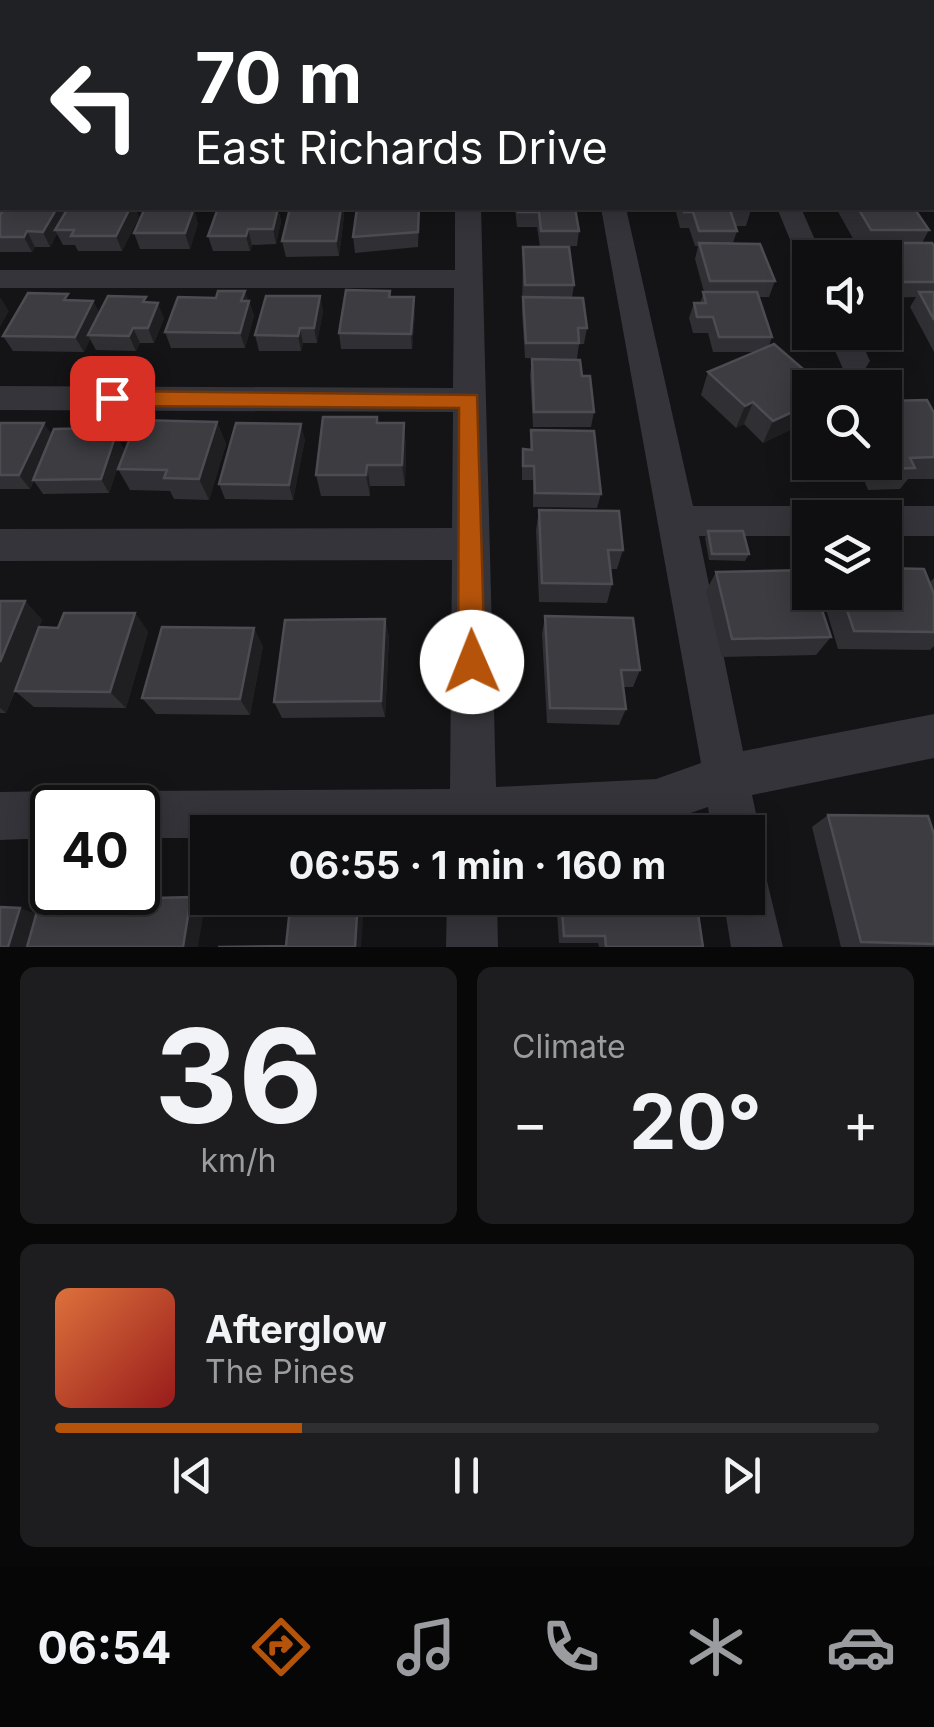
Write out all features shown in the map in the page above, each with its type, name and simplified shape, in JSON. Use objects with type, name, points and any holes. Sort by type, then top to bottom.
[{"type":"street","points":[[468,210],[473,815]]},
{"type":"street","points":[[614,210],[733,815]]},
{"type":"street","points":[[789,210],[802,240]]},
{"type":"street","points":[[0,279],[470,279]]},
{"type":"street","points":[[849,350],[854,361]]},
{"type":"street","points":[[0,398],[470,400]]},
{"type":"street","points":[[678,521],[792,521]]},
{"type":"street","points":[[902,521],[934,521]]},
{"type":"street","points":[[0,545],[471,544]]},
{"type":"street","points":[[537,815],[656,802],[726,778],[934,736]]},
{"type":"street","points":[[0,816],[30,815]]},
{"type":"street","points":[[160,815],[190,815]]},
{"type":"street","points":[[472,915],[472,947]]},
{"type":"street","points":[[752,915],[758,947]]},
{"type":"building","points":[[4,210],[56,210],[43,232],[27,231],[24,237],[0,237]]},
{"type":"building","points":[[67,210],[129,210],[116,236],[71,236],[74,230],[55,230]]},
{"type":"building","points":[[144,210],[193,210],[185,233],[134,233]]},
{"type":"building","points":[[217,210],[278,210],[273,229],[248,229],[246,236],[208,236]]},
{"type":"building","points":[[290,210],[341,210],[336,241],[282,241]]},
{"type":"building","points":[[357,210],[419,210],[418,232],[353,237]]},
{"type":"building","points":[[575,210],[579,231],[541,231],[539,212],[518,212]]},
{"type":"building","points":[[730,210],[737,231],[699,231],[693,212],[684,212]]},
{"type":"building","points":[[859,210],[915,210],[929,230],[871,230]]},
{"type":"building","points":[[699,243],[760,244],[775,281],[710,281]]},
{"type":"building","points":[[902,243],[932,243],[934,282],[902,282]]},
{"type":"building","points":[[523,247],[569,247],[574,285],[525,285]]},
{"type":"building","points":[[346,290],[390,291],[389,297],[414,297],[411,334],[339,333]]},
{"type":"building","points":[[218,291],[245,291],[241,301],[249,301],[240,333],[165,332],[178,297],[216,298]]},
{"type":"building","points":[[703,292],[757,292],[772,337],[719,337],[713,317],[697,317],[694,303],[706,303]]},
{"type":"building","points":[[919,292],[934,292],[934,320]]},
{"type":"building","points":[[28,293],[68,294],[64,300],[93,301],[75,337],[3,336]]},
{"type":"building","points":[[108,296],[146,297],[143,302],[158,303],[148,328],[133,328],[129,336],[88,335]]},
{"type":"building","points":[[266,296],[320,296],[314,328],[300,328],[298,336],[255,335]]},
{"type":"building","points":[[523,297],[583,298],[587,328],[578,328],[579,343],[526,343]]},
{"type":"building","points":[[774,344],[804,370],[792,370],[792,412],[773,421],[753,402],[745,406],[708,372]]},
{"type":"building","points":[[532,359],[580,360],[582,376],[590,376],[594,412],[534,412]]},
{"type":"building","points":[[927,400],[934,413],[934,457],[910,458],[915,468],[902,468],[902,401]]},
{"type":"building","points":[[323,417],[377,417],[377,423],[404,423],[402,465],[367,465],[366,475],[316,475]]},
{"type":"building","points":[[137,420],[217,422],[199,479],[164,478],[167,470],[118,469]]},
{"type":"building","points":[[0,423],[44,423],[19,475],[0,475]]},
{"type":"building","points":[[236,423],[301,424],[289,485],[219,484]]},
{"type":"building","points":[[99,428],[97,435],[116,434],[101,479],[33,480],[54,429]]},
{"type":"building","points":[[531,430],[594,431],[601,494],[535,493],[534,466],[523,466],[523,449],[532,450]]},
{"type":"building","points":[[539,510],[619,511],[623,550],[608,550],[612,584],[542,583]]},
{"type":"building","points":[[708,531],[743,531],[749,554],[712,554]]},
{"type":"building","points":[[902,568],[924,569],[934,594],[934,632],[854,631],[847,610],[902,610]]},
{"type":"building","points":[[792,570],[792,610],[822,610],[831,637],[732,639],[716,572]]},
{"type":"building","points":[[0,601],[25,601],[0,662]]},
{"type":"building","points":[[64,613],[135,613],[110,692],[15,691],[39,627],[58,628]]},
{"type":"building","points":[[545,616],[633,618],[640,670],[621,670],[626,709],[550,708]]},
{"type":"building","points":[[385,619],[381,701],[274,702],[285,620]]},
{"type":"building","points":[[162,627],[254,628],[240,699],[142,698]]},
{"type":"building","points":[[828,815],[928,816],[934,834],[934,944],[861,942]]},
{"type":"building","points":[[190,897],[183,947],[27,947],[36,915],[160,915],[160,898]]},
{"type":"building","points":[[0,907],[20,908],[8,947],[0,947]]},
{"type":"building","points":[[289,915],[357,915],[355,947],[218,947],[286,946]]},
{"type":"building","points":[[562,915],[698,915],[703,947],[606,947],[605,936],[564,936]]},
{"type":"route","points":[[112,398],[470,400],[472,662]]}]
